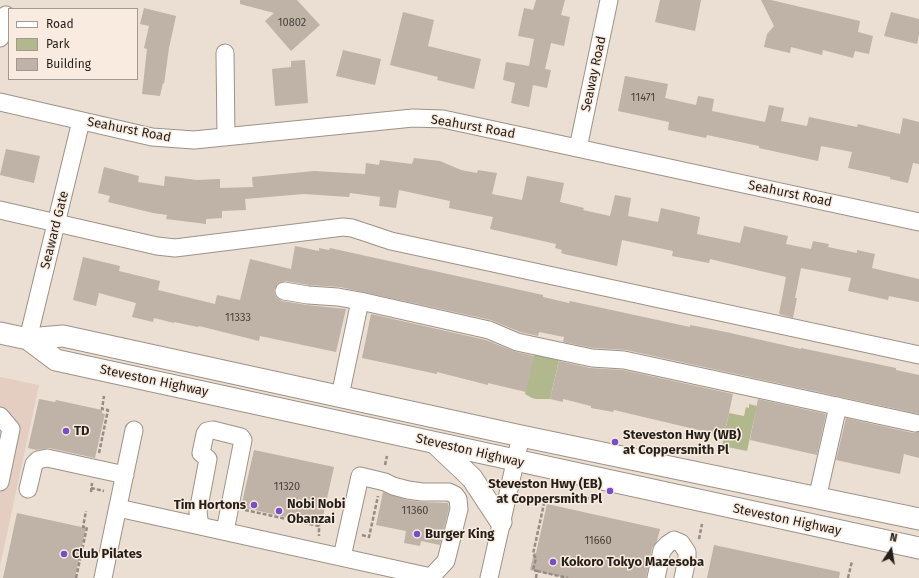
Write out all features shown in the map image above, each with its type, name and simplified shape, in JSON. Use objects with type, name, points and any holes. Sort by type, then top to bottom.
[{"type":"main road","name":"Steveston Highway","points":[[0,333],[28,339],[63,336],[521,436],[919,520]]},
{"type":"main road","name":"Steveston Highway","points":[[28,339],[56,360],[919,548]]},
{"type":"main road","points":[[435,443],[472,478],[500,522]]},
{"type":"street","name":"Seaway Road","points":[[578,148],[609,0]]},
{"type":"street","points":[[0,38],[6,15]]},
{"type":"street","points":[[225,53],[226,137]]},
{"type":"street","name":"Seahurst Road","points":[[0,102],[152,137],[194,140],[413,118],[443,119],[919,222]]},
{"type":"street","name":"Seaward Gate","points":[[28,339],[81,121]]},
{"type":"street","points":[[0,210],[157,246],[174,248],[343,227],[352,228],[390,241],[919,355]]},
{"type":"street","points":[[284,291],[360,301],[489,330],[517,342],[592,358],[624,360],[915,423]]},
{"type":"street","points":[[340,396],[360,301]]},
{"type":"street","points":[[817,499],[838,406]]},
{"type":"street","points":[[0,416],[11,429],[0,482]]},
{"type":"street","points":[[103,578],[134,430]]},
{"type":"street","points":[[200,526],[198,512],[208,460],[201,452],[205,434],[207,431],[214,430],[241,436],[243,440],[225,531]]},
{"type":"street","points":[[489,578],[500,522],[521,436]]},
{"type":"street","points":[[28,489],[34,464],[38,460],[47,458],[125,475]]},
{"type":"street","points":[[118,508],[431,577],[446,561],[459,509],[458,499],[455,495],[449,492],[422,492],[408,490],[385,482],[360,476],[342,557]]},
{"type":"street","points":[[656,578],[662,550],[674,540],[681,543],[687,552],[683,578]]},
{"type":"path","points":[[98,456],[108,410],[102,409],[104,396]]},
{"type":"path","points":[[384,470],[387,456]]},
{"type":"path","points":[[91,492],[91,488],[107,491]]},
{"type":"path","points":[[357,534],[369,537],[379,490]]},
{"type":"path","points":[[531,497],[545,499],[600,498]]},
{"type":"path","points":[[545,499],[533,554],[536,558],[533,570],[568,578]]},
{"type":"path","points":[[243,510],[319,526],[318,536],[325,537]]},
{"type":"path","points":[[76,578],[87,527],[83,527],[86,511]]},
{"type":"path","points":[[848,578],[852,562]]},
{"type":"path","points":[[536,578],[537,571]]},
{"type":"shaded area","points":[[0,377],[39,385],[0,566]]},
{"type":"green space","points":[[534,354],[559,360],[550,399],[536,399],[525,394]]},
{"type":"green space","points":[[749,404],[757,406],[747,451],[722,446],[729,413],[744,416],[746,407],[749,408]]},
{"type":"building","points":[[240,0],[297,0],[320,25],[291,51],[265,21],[274,13],[240,4]]},
{"type":"building","points":[[536,0],[565,0],[561,15],[570,17],[564,46],[551,43],[545,69],[551,70],[547,88],[533,85],[529,107],[511,103],[515,83],[503,80],[506,62],[529,66],[534,39],[518,36],[524,8],[533,10]]},
{"type":"building","points":[[660,0],[701,0],[695,31],[655,22]]},
{"type":"building","points":[[761,0],[771,0],[860,21],[858,32],[873,36],[869,54],[855,51],[853,58],[823,50],[822,55],[791,47],[790,53],[764,47],[767,34],[774,26]]},
{"type":"building","points":[[144,8],[176,16],[169,48],[164,84],[163,83],[160,96],[142,94],[147,49],[144,48],[149,26],[140,24]]},
{"type":"building","points":[[403,12],[434,20],[428,46],[481,59],[474,89],[437,80],[438,77],[390,65]]},
{"type":"building","points":[[891,12],[919,19],[919,35],[917,44],[884,36]]},
{"type":"building","points":[[343,50],[381,59],[375,85],[336,76]]},
{"type":"building","points":[[305,60],[308,103],[275,106],[272,69],[291,67],[291,61]]},
{"type":"building","points":[[625,76],[668,84],[665,98],[696,105],[698,96],[714,99],[712,111],[765,122],[769,105],[784,108],[781,121],[807,126],[809,117],[857,127],[858,124],[900,134],[903,118],[919,122],[919,164],[913,163],[908,183],[890,179],[890,177],[848,168],[852,152],[821,146],[818,161],[707,135],[706,138],[668,130],[669,122],[618,111]]},
{"type":"building","points":[[6,149],[40,156],[34,183],[0,175]]},
{"type":"building","points":[[414,158],[440,161],[461,170],[477,173],[478,170],[497,173],[492,194],[522,200],[527,176],[564,183],[560,202],[584,208],[583,210],[610,216],[615,195],[631,198],[628,216],[658,222],[661,208],[700,217],[697,234],[740,243],[744,226],[788,236],[786,244],[811,249],[813,241],[829,244],[828,247],[857,253],[857,250],[875,254],[872,268],[919,279],[919,302],[889,296],[888,300],[848,291],[851,278],[801,268],[793,318],[779,314],[786,277],[710,259],[709,263],[672,256],[673,251],[622,240],[617,266],[561,253],[562,250],[555,248],[556,244],[490,229],[493,217],[449,208],[450,201],[399,190],[396,208],[379,206],[380,197],[350,193],[349,197],[304,194],[245,199],[246,210],[222,211],[222,218],[206,219],[206,224],[166,219],[167,215],[108,202],[110,196],[98,193],[104,167],[139,176],[138,182],[164,186],[165,176],[197,180],[220,179],[220,188],[253,187],[252,177],[314,171],[365,174],[366,163],[379,165],[380,160],[412,164]]},
{"type":"building","points":[[295,246],[319,251],[319,248],[329,250],[330,248],[543,295],[543,297],[569,303],[570,301],[690,327],[690,325],[726,332],[896,368],[896,370],[919,375],[919,414],[626,350],[593,348],[563,342],[564,337],[539,332],[538,336],[520,332],[491,320],[340,287],[309,285],[285,281],[277,284],[274,290],[277,298],[282,301],[346,309],[336,352],[260,336],[259,341],[199,326],[174,323],[154,318],[153,322],[132,317],[136,303],[99,293],[96,306],[73,300],[83,257],[120,266],[119,271],[160,281],[158,290],[215,304],[217,295],[240,300],[250,259],[291,269]]},
{"type":"building","points":[[371,314],[486,340],[513,351],[534,356],[526,392],[488,383],[488,385],[437,372],[437,374],[362,358]]},
{"type":"building","points":[[559,361],[590,368],[623,370],[733,394],[724,436],[614,410],[613,412],[591,408],[591,406],[563,399],[563,402],[550,399]]},
{"type":"building","name":"TD","points":[[39,399],[55,402],[56,400],[102,410],[102,413],[105,414],[95,458],[49,448],[36,450],[28,448]]},
{"type":"building","points":[[758,399],[826,414],[817,455],[750,440]]},
{"type":"building","points":[[846,418],[913,433],[919,432],[919,458],[904,454],[900,474],[836,460]]},
{"type":"building","points":[[254,450],[334,467],[321,525],[241,507]]},
{"type":"building","points":[[383,492],[407,500],[448,503],[449,508],[440,545],[421,541],[420,546],[404,543],[406,531],[376,525]]},
{"type":"building","points":[[547,504],[660,529],[657,541],[652,548],[646,578],[567,578],[530,570],[534,553],[536,553]]},
{"type":"building","points":[[17,513],[86,528],[75,578],[3,578]]},
{"type":"building","points":[[714,545],[840,572],[839,578],[707,578]]},
{"type":"place","name":"TD","points":[[66,431]]},
{"type":"place","name":"Steveston Hwy (WB) at Coppersmith Pl","points":[[615,442]]},
{"type":"place","name":"Steveston Hwy (EB) at Coppersmith Pl","points":[[610,491]]},
{"type":"place","name":"Tim Hortons","points":[[254,505]]},
{"type":"place","name":"Nobi Nobi Obanzai","points":[[279,511]]},
{"type":"place","name":"Burger King","points":[[417,534]]},
{"type":"place","name":"Club Pilates","points":[[64,554]]},
{"type":"place","name":"Kokoro Tokyo Mazesoba","points":[[553,562]]}]
